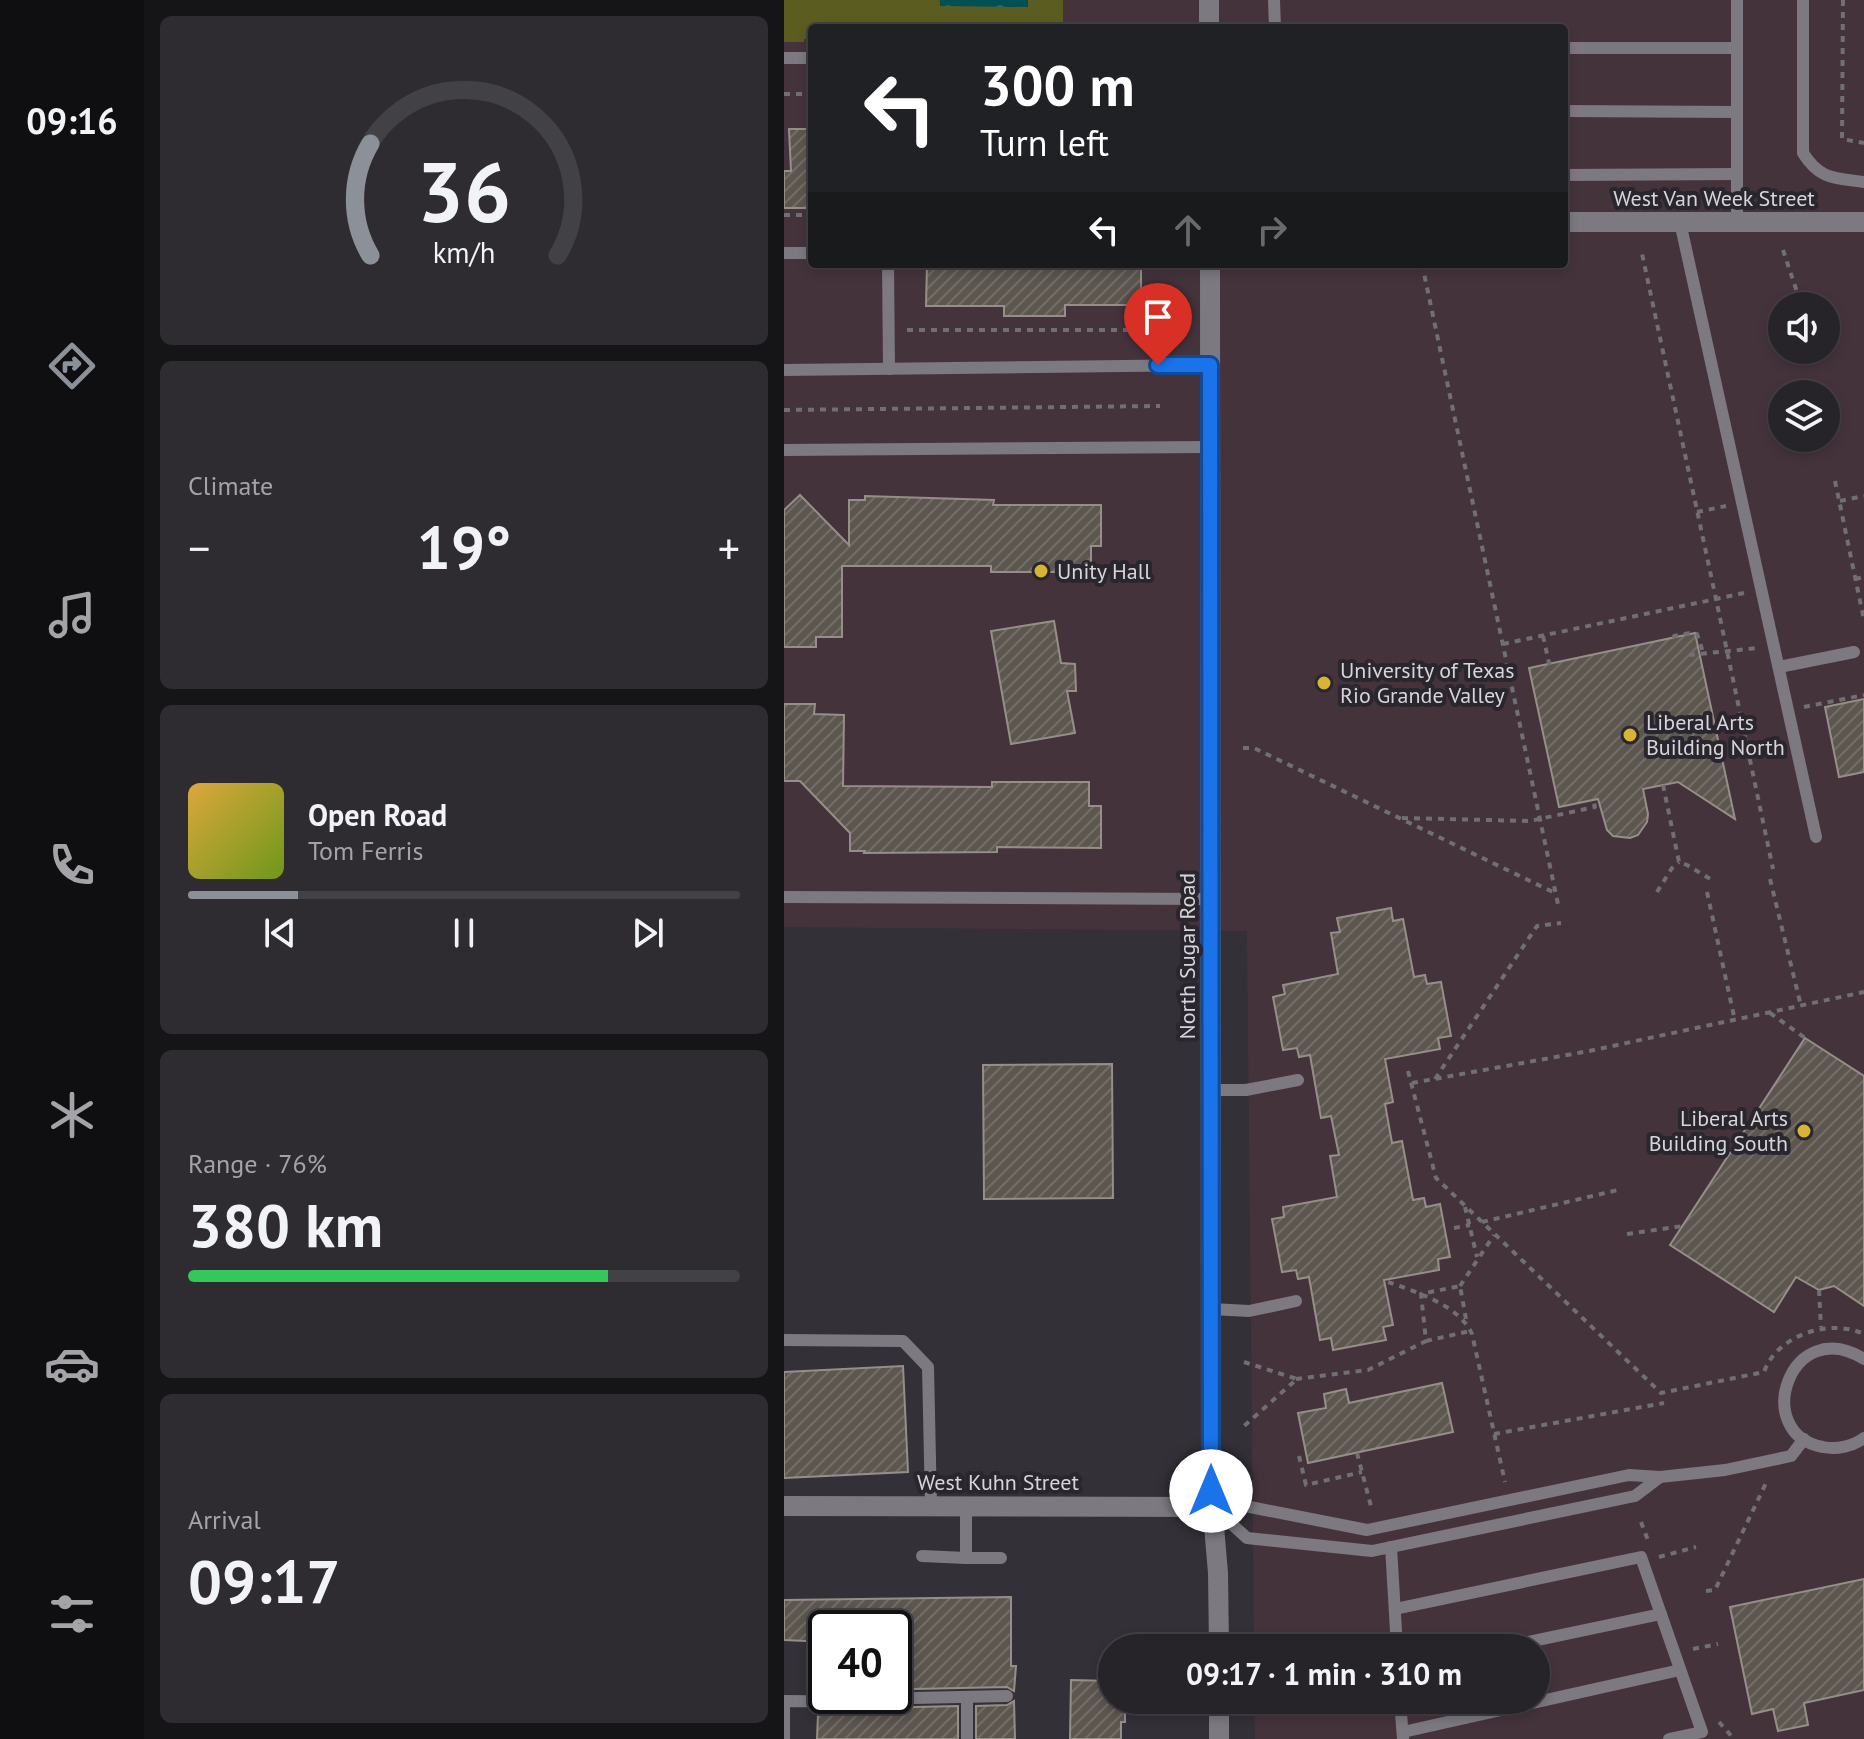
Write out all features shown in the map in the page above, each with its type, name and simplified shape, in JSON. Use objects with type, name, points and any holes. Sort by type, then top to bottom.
[{"type":"street","points":[[1209,0],[1209,24]]},
{"type":"street","name":"West Van Week Street","points":[[1568,222],[1864,222]]},
{"type":"street","name":"North Sugar Road","points":[[1210,268],[1211,1309],[1213,1507],[1219,1634]]},
{"type":"street","name":"West Kuhn Street","points":[[784,1506],[1213,1507]]},
{"type":"street","points":[[1219,1714],[1219,1739]]},
{"type":"lane","points":[[1274,0],[1275,24]]},
{"type":"lane","points":[[1737,0],[1737,222]]},
{"type":"lane","points":[[1803,0],[1803,153],[1813,168],[1828,177],[1864,182]]},
{"type":"lane","points":[[1568,48],[1737,48]]},
{"type":"lane","points":[[784,58],[808,58]]},
{"type":"lane","points":[[1568,111],[1737,112]]},
{"type":"lane","points":[[1568,175],[1737,174]]},
{"type":"lane","points":[[1680,222],[1816,837]]},
{"type":"lane","points":[[784,253],[808,253]]},
{"type":"lane","points":[[888,268],[889,369]]},
{"type":"lane","points":[[784,370],[1210,365]]},
{"type":"lane","points":[[784,450],[1210,447]]},
{"type":"lane","points":[[1779,667],[1854,652]]},
{"type":"lane","points":[[784,897],[1211,899]]},
{"type":"lane","points":[[1211,1090],[1246,1090],[1298,1080]]},
{"type":"lane","points":[[1211,1309],[1249,1311],[1296,1301]]},
{"type":"lane","points":[[784,1340],[903,1341],[928,1367],[931,1506]]},
{"type":"lane","points":[[1864,1359],[1846,1351],[1826,1349],[1810,1355],[1796,1366],[1787,1380],[1784,1394],[1785,1411],[1792,1427],[1804,1439],[1820,1447],[1837,1449],[1864,1438]]},
{"type":"lane","points":[[1213,1507],[1245,1506],[1367,1530],[1629,1475],[1660,1477],[1725,1470],[1791,1456],[1804,1439]]},
{"type":"lane","points":[[1213,1507],[1247,1538],[1362,1550],[1391,1547],[1635,1496],[1660,1477]]},
{"type":"lane","points":[[966,1507],[966,1558]]},
{"type":"lane","points":[[1362,1550],[1367,1530]]},
{"type":"lane","points":[[1391,1547],[1396,1634]]},
{"type":"lane","points":[[922,1556],[1001,1558]]},
{"type":"lane","points":[[1395,1609],[1648,1558],[1661,1614],[1702,1732],[1669,1739]]},
{"type":"lane","points":[[1550,1637],[1661,1614]]},
{"type":"lane","points":[[1401,1714],[1403,1736],[1680,1670]]},
{"type":"lane","points":[[784,1739],[784,1701],[897,1702],[913,1698],[1007,1696]]},
{"type":"lane","points":[[967,1697],[967,1739]]},
{"type":"path","points":[[1843,0],[1842,139],[1864,143]]},
{"type":"path","points":[[784,94],[808,94]]},
{"type":"path","points":[[784,215],[808,215]]},
{"type":"path","points":[[1641,249],[1773,869]]},
{"type":"path","points":[[1783,250],[1797,292]]},
{"type":"path","points":[[1423,268],[1558,904]]},
{"type":"path","points":[[907,317],[907,330],[1157,330]]},
{"type":"path","points":[[784,410],[1160,406]]},
{"type":"path","points":[[1835,481],[1864,620]]},
{"type":"path","points":[[1840,501],[1864,496]]},
{"type":"path","points":[[1697,512],[1732,504]]},
{"type":"path","points":[[1855,579],[1864,577]]},
{"type":"path","points":[[1503,644],[1762,589]]},
{"type":"path","points":[[1674,638],[1697,634],[1704,655]]},
{"type":"path","points":[[1543,636],[1551,672]]},
{"type":"path","points":[[1689,655],[1763,648]]},
{"type":"path","points":[[1799,708],[1864,695]]},
{"type":"path","points":[[1243,748],[1254,748],[1556,894]]},
{"type":"path","points":[[1663,785],[1679,862],[1712,880]]},
{"type":"path","points":[[1398,817],[1530,821],[1595,807],[1593,800]]},
{"type":"path","points":[[1657,892],[1679,862]]},
{"type":"path","points":[[1770,879],[1801,1006]]},
{"type":"path","points":[[1707,892],[1735,1021]]},
{"type":"path","points":[[1435,1079],[1537,926],[1561,923]]},
{"type":"path","points":[[1412,1083],[1735,1021],[1864,992]]},
{"type":"path","points":[[1770,1013],[1805,1038]]},
{"type":"path","points":[[1408,1071],[1436,1178],[1661,1393],[1764,1372],[1775,1353],[1821,1328],[1854,1329],[1864,1334]]},
{"type":"path","points":[[1482,1222],[1618,1190]]},
{"type":"path","points":[[1465,1205],[1478,1259]]},
{"type":"path","points":[[1454,1228],[1470,1225]]},
{"type":"path","points":[[1627,1234],[1683,1226]]},
{"type":"path","points":[[1494,1234],[1460,1286],[1505,1486]]},
{"type":"path","points":[[1388,1282],[1421,1294],[1466,1321]]},
{"type":"path","points":[[1421,1294],[1460,1286]]},
{"type":"path","points":[[1819,1290],[1821,1328]]},
{"type":"path","points":[[1421,1294],[1426,1341]]},
{"type":"path","points":[[1244,1362],[1296,1379],[1368,1370],[1426,1341],[1470,1331]]},
{"type":"path","points":[[1244,1426],[1296,1379]]},
{"type":"path","points":[[1494,1434],[1664,1403]]},
{"type":"path","points":[[1357,1453],[1372,1510],[1363,1512]]},
{"type":"path","points":[[1299,1456],[1306,1485],[1362,1472]]},
{"type":"path","points":[[1244,1479],[1258,1498]]},
{"type":"path","points":[[1706,1591],[1715,1590],[1766,1483]]},
{"type":"path","points":[[1641,1522],[1650,1546]]},
{"type":"path","points":[[1648,1558],[1696,1547]]},
{"type":"shaded area","name":"University of Texas Rio Grande Valley","points":[[784,0],[1864,0],[1864,1739],[1255,1739],[1254,1714],[1550,1714],[1550,1634],[1254,1634],[1247,931],[784,927]]},
{"type":"shaded area","points":[[784,0],[1063,0],[1063,24],[808,24],[808,39],[804,42],[784,42]]},
{"type":"water","points":[[940,0],[1028,0],[1028,7],[940,6]]},
{"type":"building","points":[[789,129],[808,129],[808,208],[784,208],[784,171],[791,171]]},
{"type":"building","points":[[927,268],[1141,268],[1141,305],[1065,305],[1065,316],[1004,316],[1004,306],[926,306]]},
{"type":"building","name":"Unity Hall","points":[[800,495],[849,545],[849,500],[865,500],[865,496],[994,500],[993,505],[1101,505],[1101,546],[1091,546],[1091,572],[991,572],[991,566],[842,566],[842,637],[816,637],[816,647],[784,647],[784,510]]},
{"type":"building","name":"Unity Hall","points":[[1054,621],[1061,663],[1075,664],[1076,691],[1067,691],[1075,733],[1011,744],[991,631]]},
{"type":"building","name":"Liberal Arts Building North","points":[[1695,633],[1735,819],[1678,782],[1643,789],[1647,822],[1638,835],[1630,838],[1613,836],[1607,830],[1598,799],[1559,807],[1529,668]]},
{"type":"building","points":[[1864,699],[1864,772],[1839,777],[1825,707]]},
{"type":"building","points":[[784,704],[815,704],[814,714],[844,715],[843,786],[992,787],[992,782],[1089,782],[1089,806],[1101,806],[1101,848],[997,847],[997,852],[850,851],[850,833],[800,781],[784,781]]},
{"type":"building","points":[[1391,908],[1393,921],[1403,919],[1414,977],[1425,975],[1427,984],[1441,982],[1451,1036],[1438,1038],[1440,1049],[1385,1059],[1393,1102],[1385,1104],[1392,1143],[1402,1141],[1413,1200],[1424,1198],[1426,1207],[1440,1204],[1450,1257],[1438,1259],[1439,1270],[1384,1280],[1393,1325],[1383,1327],[1386,1340],[1333,1350],[1331,1338],[1320,1340],[1309,1277],[1298,1279],[1296,1270],[1282,1272],[1272,1219],[1284,1217],[1283,1207],[1337,1197],[1330,1156],[1339,1155],[1331,1116],[1321,1118],[1310,1055],[1299,1057],[1297,1048],[1283,1050],[1273,997],[1285,994],[1283,985],[1338,974],[1331,933],[1340,932],[1337,918]]},
{"type":"building","name":"Liberal Arts Building South","points":[[1805,1038],[1864,1076],[1864,1306],[1834,1286],[1819,1290],[1796,1277],[1774,1312],[1670,1245]]},
{"type":"building","points":[[1112,1064],[1113,1198],[984,1199],[983,1065]]},
{"type":"building","points":[[903,1366],[908,1472],[784,1478],[784,1372]]},
{"type":"building","points":[[1442,1383],[1453,1432],[1308,1463],[1298,1413],[1326,1408],[1324,1394],[1346,1389],[1349,1403]]},
{"type":"building","points":[[1864,1579],[1864,1690],[1804,1703],[1808,1725],[1778,1731],[1773,1709],[1752,1714],[1730,1607]]},
{"type":"building","points":[[1011,1597],[1011,1666],[1016,1666],[1014,1691],[1007,1687],[912,1689],[912,1610],[808,1610],[808,1641],[784,1640],[784,1600]]},
{"type":"building","points":[[1071,1680],[1098,1681],[1098,1714],[1125,1714],[1125,1722],[1121,1722],[1121,1739],[1070,1739]]},
{"type":"building","points":[[1014,1701],[1015,1739],[976,1739],[976,1706],[1007,1705]]},
{"type":"building","points":[[958,1706],[958,1739],[817,1739],[818,1714],[912,1714],[914,1707]]},
{"type":"place","name":"Unity Hall","points":[[1041,571]]},
{"type":"place","name":"University of Texas Rio Grande Valley","points":[[1324,683]]},
{"type":"place","name":"Liberal Arts Building North","points":[[1630,735]]},
{"type":"place","name":"Liberal Arts Building South","points":[[1804,1131]]},
{"type":"route","points":[[1158,365],[1210,365],[1211,1491]]}]
